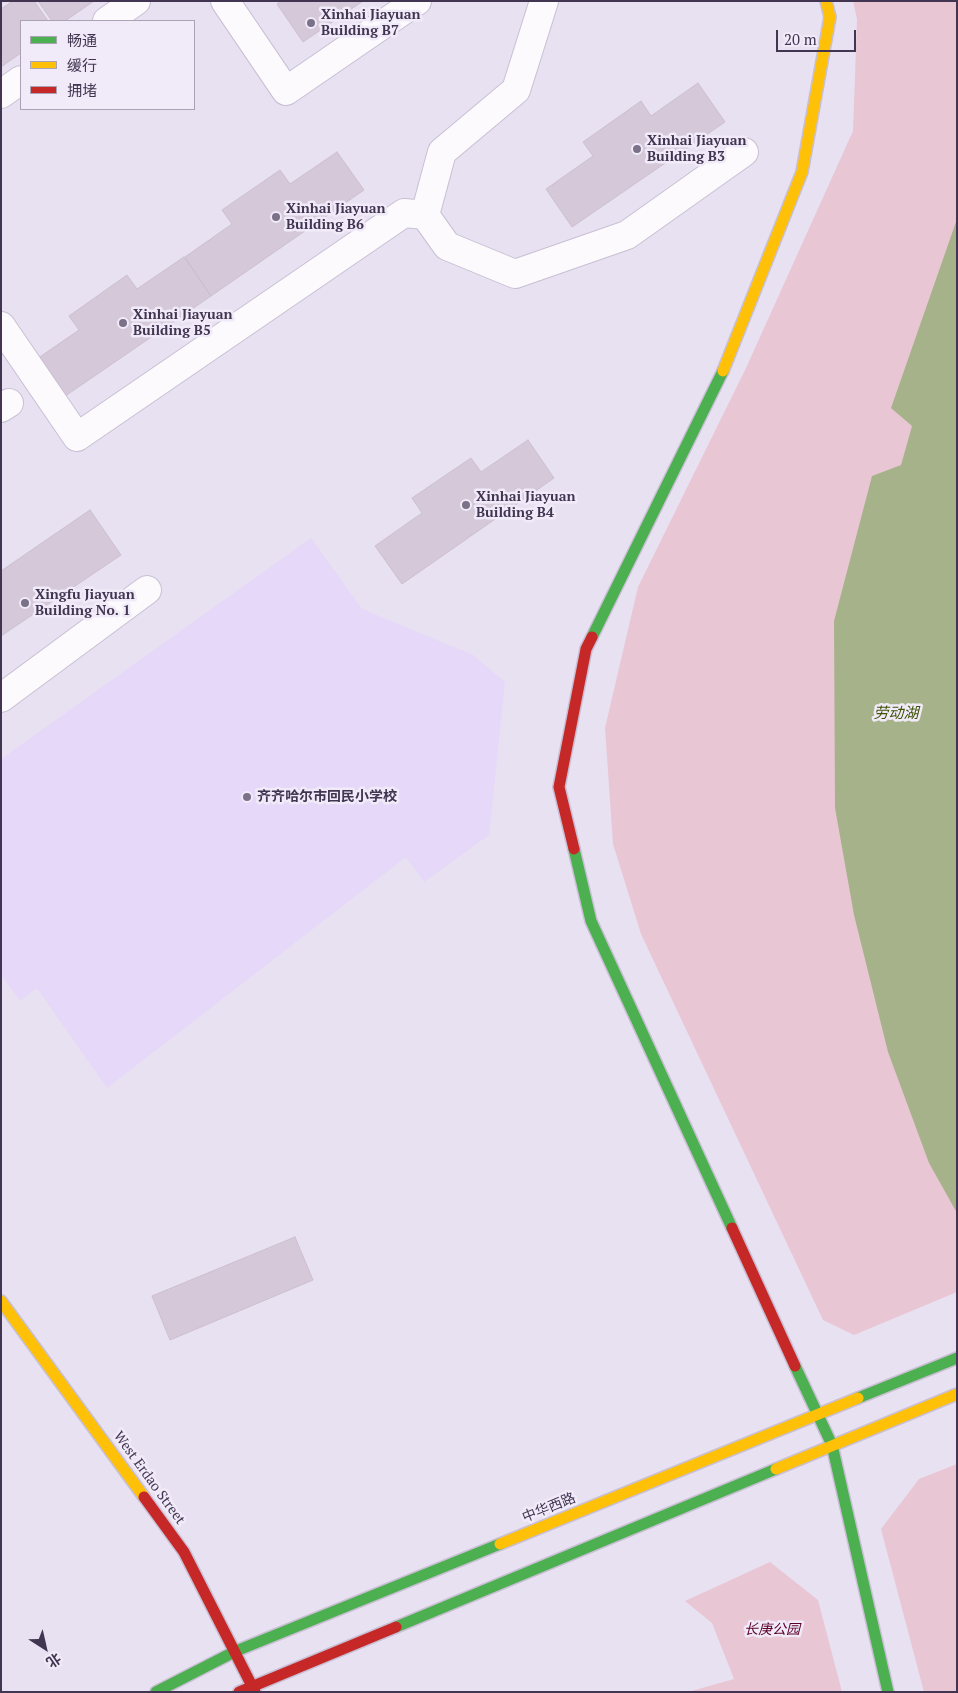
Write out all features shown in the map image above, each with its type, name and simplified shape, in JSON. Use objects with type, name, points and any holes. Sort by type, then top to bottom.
[{"type":"main road","points":[[826,1],[830,17],[802,172],[724,368],[586,649],[559,786],[591,921],[819,1414],[832,1446],[888,1692]]},
{"type":"main road","name":"West Erdao Street","points":[[1,1301],[184,1552],[236,1651],[253,1689]]},
{"type":"main road","name":"中华西路","points":[[156,1692],[236,1651],[957,1358]]},
{"type":"main road","points":[[238,1692],[253,1689],[957,1394]]},
{"type":"street","points":[[108,20],[136,1]]},
{"type":"street","points":[[225,1],[286,91],[417,1]]},
{"type":"street","points":[[425,215],[442,152],[516,90],[544,1]]},
{"type":"street","points":[[1,94],[20,81]]},
{"type":"street","points":[[1,326],[77,437],[404,213],[425,215],[447,246],[515,274],[627,236],[744,152]]},
{"type":"street","points":[[1,698],[147,590]]},
{"type":"shaded area","name":"齐齐哈尔市回民小学校","points":[[311,538],[362,609],[473,655],[505,682],[489,835],[424,882],[406,857],[107,1088],[37,988],[20,1001],[1,975],[1,759]]},
{"type":"green space","points":[[853,1],[957,1],[957,1292],[854,1335],[823,1320],[641,934],[613,844],[605,728],[638,587],[746,368],[853,131],[857,19]]},
{"type":"green space","points":[[957,1464],[957,1692],[924,1692],[881,1529],[919,1479]]},
{"type":"green space","name":"长庚公园","points":[[770,1562],[818,1600],[842,1692],[688,1692],[734,1679],[712,1623],[685,1601]]},
{"type":"water","name":"劳动湖","points":[[957,219],[957,1213],[929,1163],[888,1052],[854,915],[835,808],[834,621],[872,476],[901,465],[912,426],[891,408]]},
{"type":"building","points":[[13,1],[34,1],[47,20],[20,20],[20,54],[1,67],[1,9]]},
{"type":"building","points":[[38,1],[94,1],[66,20],[51,20]]},
{"type":"building","name":"Xinhai Jiayuan Building B7","points":[[281,1],[363,1],[303,42],[277,4]]},
{"type":"building","name":"Xinhai Jiayuan Building B3","points":[[698,83],[725,122],[572,227],[546,189],[593,156],[583,142],[641,101],[651,116]]},
{"type":"building","name":"Xinhai Jiayuan Building B6","points":[[337,152],[364,190],[211,296],[185,257],[232,224],[222,210],[280,170],[290,184]]},
{"type":"building","name":"Xinhai Jiayuan Building B5","points":[[184,257],[211,296],[58,401],[31,363],[79,330],[69,316],[127,275],[137,289]]},
{"type":"building","name":"Xinhai Jiayuan Building B4","points":[[528,440],[554,478],[402,584],[375,546],[422,513],[412,498],[471,458],[481,472]]},
{"type":"building","name":"Xingfu Jiayuan Building No. 1","points":[[90,510],[121,555],[1,636],[1,571]]},
{"type":"building","points":[[295,1237],[313,1280],[170,1340],[152,1296]]},
{"type":"traffic: fast","points":[[592,637],[723,371]]},
{"type":"traffic: fast","points":[[574,849],[591,921],[732,1228]]},
{"type":"traffic: fast","points":[[858,1398],[957,1358]]},
{"type":"traffic: fast","points":[[795,1366],[832,1445],[888,1692]]},
{"type":"traffic: fast","points":[[396,1627],[776,1469]]},
{"type":"traffic: fast","points":[[156,1692],[236,1651],[500,1544]]},
{"type":"traffic: slow","points":[[723,371],[802,172],[830,17],[826,1]]},
{"type":"traffic: slow","points":[[1,1301],[144,1497]]},
{"type":"traffic: slow","points":[[776,1469],[957,1394]]},
{"type":"traffic: slow","points":[[500,1544],[858,1398]]},
{"type":"traffic: jam","points":[[574,849],[559,787],[586,649],[592,637]]},
{"type":"traffic: jam","points":[[732,1228],[795,1366]]},
{"type":"traffic: jam","points":[[144,1497],[184,1552],[255,1692]]},
{"type":"traffic: jam","points":[[239,1692],[396,1627]]},
{"type":"place","name":"Xinhai Jiayuan Building B7","points":[[311,23]]},
{"type":"place","name":"Xinhai Jiayuan Building B3","points":[[637,149]]},
{"type":"place","name":"Xinhai Jiayuan Building B6","points":[[276,217]]},
{"type":"place","name":"Xinhai Jiayuan Building B5","points":[[123,323]]},
{"type":"place","name":"Xinhai Jiayuan Building B4","points":[[466,505]]},
{"type":"place","name":"Xingfu Jiayuan Building No. 1","points":[[25,603]]},
{"type":"place","name":"齐齐哈尔市回民小学校","points":[[247,797]]}]
